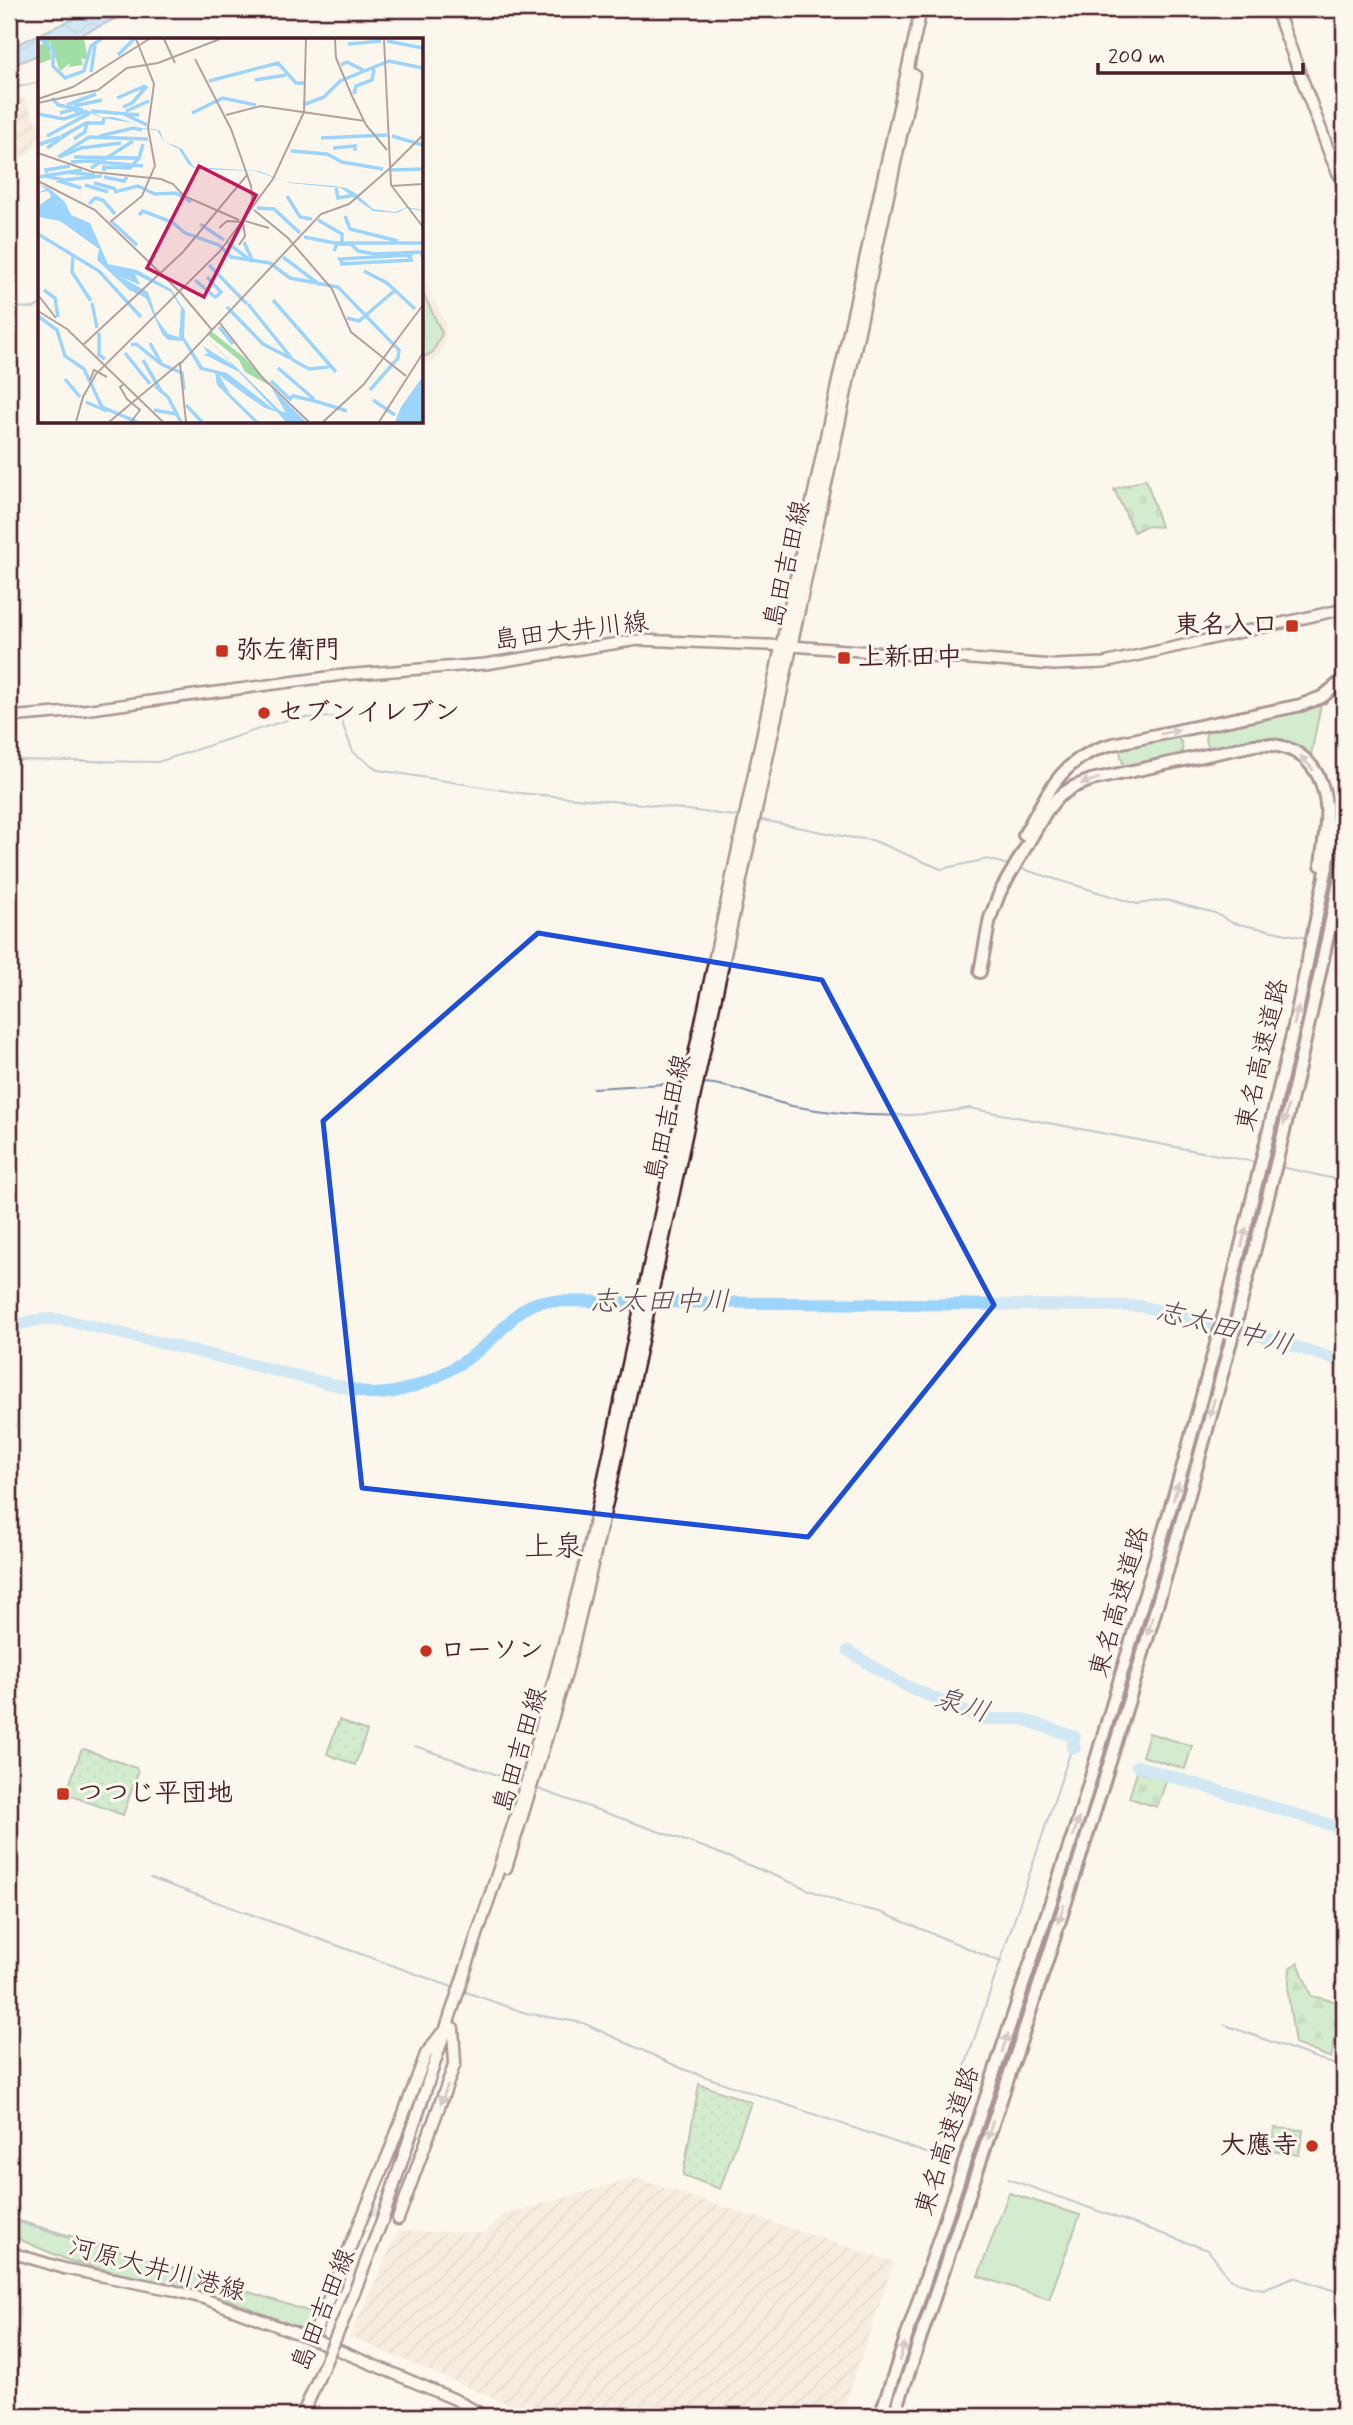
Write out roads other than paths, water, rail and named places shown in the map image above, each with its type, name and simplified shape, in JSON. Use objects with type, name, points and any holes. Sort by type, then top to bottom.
[{"type":"highway","points":[[1316,923],[1326,815],[1320,782],[1311,765],[1297,752],[1282,745],[1254,745],[1091,780],[1058,797],[1046,812],[1000,892],[990,918],[980,972],[980,936],[995,886],[1051,788],[1071,763],[1087,752],[1104,746],[1311,702],[1331,691],[1344,679]]},
{"type":"highway","name":"東名高速道路","points":[[894,2416],[1097,1803],[1185,1510],[1223,1341],[1227,1303],[1293,1031],[1344,784]]},
{"type":"highway","name":"東名高速道路","points":[[880,2416],[1083,1804],[1223,1341],[1239,1306],[1331,926],[1344,857]]},
{"type":"highway","points":[[1331,926],[1344,886]]},
{"type":"main road","name":"島田吉田線","points":[[787,646],[834,399],[921,9]]},
{"type":"main road","name":"島田吉田線","points":[[302,2416],[383,2218],[450,2028],[526,1784],[587,1557],[644,1314],[787,646],[928,9]]},
{"type":"main road","points":[[1276,9],[1344,186]]},
{"type":"main road","name":"島田大井川線","points":[[9,717],[342,675],[536,658],[638,640],[787,646],[1073,665],[1104,663],[1344,609]]},
{"type":"main road","points":[[312,2339],[367,2209],[426,2054],[450,2028]]},
{"type":"main road","points":[[398,2219],[455,2063],[450,2028]]},
{"type":"main road","name":"河原大井川港線","points":[[9,2252],[66,2269],[205,2299],[312,2339],[454,2399],[485,2416]]},
{"type":"water","points":[[95,9],[136,9],[74,38],[38,38],[38,55],[9,67],[9,48]]},
{"type":"waterway","points":[[9,89],[38,82]]},
{"type":"waterway","points":[[9,307],[38,306]]},
{"type":"waterway","points":[[9,760],[158,762],[293,718],[340,717],[353,752],[378,770],[519,793],[643,804],[741,817]]},
{"type":"waterway","points":[[757,819],[872,840],[941,869],[988,859],[1011,866]]},
{"type":"waterway","points":[[1019,868],[1137,904],[1165,900],[1215,913],[1233,923],[1307,938]]},
{"type":"waterway","points":[[1329,942],[1344,946]]},
{"type":"waterway","points":[[593,1088],[683,1083]]},
{"type":"waterway","points":[[703,1083],[725,1086],[792,1106],[836,1113],[902,1116],[969,1108],[1255,1162]]},
{"type":"waterway","points":[[1281,1167],[1344,1181]]},
{"type":"waterway","name":"志太田中川","points":[[9,1329],[39,1320],[70,1321],[372,1394],[403,1390],[449,1370],[489,1342],[520,1312],[544,1301],[1141,1306],[1261,1336],[1344,1362]]},
{"type":"waterway","name":"泉川","points":[[848,1651],[900,1683],[982,1719],[1022,1719],[1075,1737],[1072,1747],[1075,1748]]},
{"type":"waterway","points":[[415,1746],[523,1784]]},
{"type":"waterway","points":[[463,1991],[526,2013],[583,2023],[683,2069],[935,2156],[1072,1747]]},
{"type":"waterway","name":"泉川","points":[[1137,1766],[1344,1829]]},
{"type":"waterway","points":[[535,1788],[706,1848],[847,1905],[880,1912],[1001,1962]]},
{"type":"waterway","points":[[150,1878],[455,1988]]},
{"type":"waterway","points":[[1225,2025],[1344,2068]]},
{"type":"waterway","points":[[1008,2179],[1208,2250],[1230,2279],[1248,2286],[1263,2289],[1294,2277],[1344,2294]]},
{"type":"waterway","points":[[9,2219],[99,2248]]},
{"type":"tunnel","points":[[367,2209],[398,2219]]},
{"type":"place","name":"東名入口","points":[[1292,626]]},
{"type":"place","name":"弥左衛門","points":[[222,651]]},
{"type":"place","name":"上新田中","points":[[844,658]]},
{"type":"place","name":"セブンイレブン","points":[[264,713]]},
{"type":"place","name":"ローソン","points":[[426,1651]]},
{"type":"place","name":"つつじ平団地","points":[[63,1794]]},
{"type":"place","name":"大應寺","points":[[1312,2146]]},
{"type":"district","name":"上泉","points":[[554,1547]]}]
